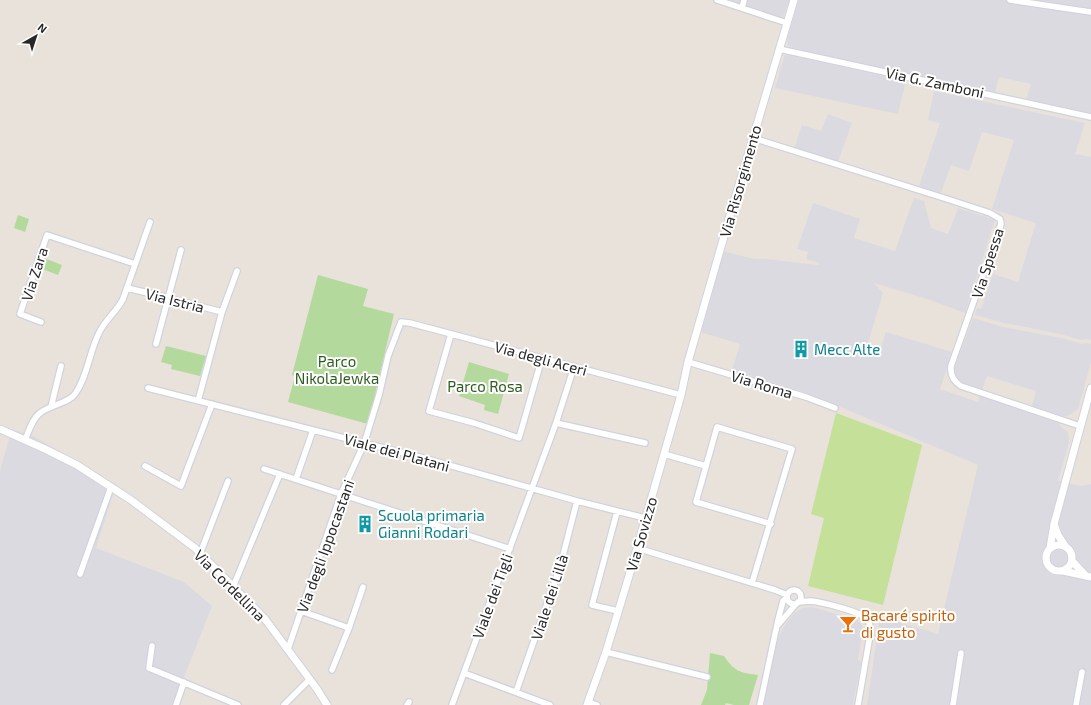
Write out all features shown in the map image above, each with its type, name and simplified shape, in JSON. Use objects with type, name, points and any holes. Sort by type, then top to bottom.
[{"type":"street","points":[[717,0],[787,23]]},
{"type":"street","points":[[742,8],[744,0]]},
{"type":"street","name":"Via Risorgimento","points":[[688,362],[794,0]]},
{"type":"street","points":[[1010,0],[1091,12]]},
{"type":"street","name":"Via G. Zamboni","points":[[779,48],[1091,117]]},
{"type":"street","name":"Via Spessa","points":[[753,138],[970,206],[990,213],[1000,219],[1001,224],[950,370],[951,375],[961,386],[1080,426]]},
{"type":"street","points":[[25,440],[40,413],[71,399],[76,394],[88,365],[99,331],[108,318],[118,309],[150,222]]},
{"type":"street","name":"Via Zara","points":[[41,322],[20,314],[47,235],[135,264]]},
{"type":"street","points":[[156,344],[181,250]]},
{"type":"street","points":[[198,401],[222,312],[237,271]]},
{"type":"street","name":"Via Istria","points":[[127,288],[168,297],[222,312]]},
{"type":"street","name":"Via degli Aceri","points":[[401,322],[410,323],[681,395]]},
{"type":"street","name":"Via degli Ippocastani","points":[[288,649],[341,494],[364,444],[379,395],[388,356],[401,322]]},
{"type":"street","points":[[450,334],[429,411],[474,423],[519,438],[542,358]]},
{"type":"street","name":"Via Sovizzo","points":[[588,704],[606,652],[637,548],[681,395],[688,362]]},
{"type":"street","name":"Via Roma","points":[[688,362],[806,397],[835,408]]},
{"type":"street","points":[[51,407],[61,366]]},
{"type":"street","name":"Viale dei Tigli","points":[[452,705],[556,423],[574,367]]},
{"type":"street","name":"Viale dei Platani","points":[[148,388],[313,430],[617,512],[645,518]]},
{"type":"street","points":[[1089,577],[1063,571],[1058,572],[1050,569],[1047,566],[1046,554],[1050,548],[1054,524],[1091,388]]},
{"type":"street","points":[[144,466],[181,486],[212,404]]},
{"type":"street","points":[[556,423],[645,443]]},
{"type":"street","points":[[752,583],[771,524],[792,449],[717,427],[696,502],[771,524]]},
{"type":"street","name":"Via Cordellina","points":[[0,429],[77,465],[131,500],[200,554],[265,619],[310,679],[327,705]]},
{"type":"street","points":[[296,479],[313,430]]},
{"type":"street","points":[[664,454],[706,466]]},
{"type":"street","points":[[264,469],[510,549]]},
{"type":"street","points":[[233,587],[280,474]]},
{"type":"street","points":[[200,554],[228,481]]},
{"type":"street","points":[[80,574],[111,488]]},
{"type":"street","name":"Viale dei Lillà","points":[[516,692],[560,567],[577,501]]},
{"type":"street","points":[[617,512],[592,605],[618,611]]},
{"type":"street","points":[[1054,524],[1058,535],[1065,546],[1072,553],[1072,561],[1068,568],[1063,571]]},
{"type":"street","points":[[1050,548],[1056,545],[1065,546]]},
{"type":"street","points":[[637,548],[775,590],[788,595],[791,603],[813,601]]},
{"type":"street","points":[[1072,561],[1089,577]]},
{"type":"street","points":[[332,670],[363,588]]},
{"type":"street","points":[[760,705],[783,601],[788,595],[797,591],[813,601],[864,616],[869,622],[870,635],[858,705]]},
{"type":"street","points":[[778,625],[801,599],[800,594]]},
{"type":"street","points":[[301,611],[349,628]]},
{"type":"street","points":[[152,646],[149,668],[238,705]]},
{"type":"street","points":[[606,652],[707,677]]},
{"type":"street","points":[[953,705],[961,653]]},
{"type":"street","points":[[1076,705],[1082,672]]},
{"type":"street","points":[[464,673],[550,705]]},
{"type":"street","points":[[284,705],[310,679]]},
{"type":"street","points":[[176,705],[184,682]]},
{"type":"street","points":[[588,704],[597,705]]},
{"type":"shaded area","points":[[727,0],[789,0],[783,18]]},
{"type":"shaded area","points":[[799,0],[1091,0],[1091,113],[1026,100],[1031,84],[999,77],[995,93],[794,48],[788,45],[787,39]]},
{"type":"shaded area","points":[[786,55],[906,81],[898,114],[775,88],[784,57]]},
{"type":"shaded area","points":[[934,91],[1085,123],[1075,154],[1091,157],[1091,340],[1081,340],[975,315],[977,308],[981,309],[993,274],[1018,282],[1036,223],[992,209],[1014,140],[982,132],[969,171],[951,165],[941,193],[919,186],[940,123],[928,120]]},
{"type":"shaded area","points":[[828,114],[852,123],[838,162],[794,148],[802,125],[821,131]]},
{"type":"shaded area","points":[[914,198],[924,201],[931,228],[948,234],[958,208],[995,220],[965,313],[927,299],[874,283],[883,293],[868,343],[881,347],[886,332],[952,352],[940,389],[978,402],[980,396],[1059,423],[1061,427],[1068,432],[1069,442],[1058,481],[1081,486],[1091,484],[1091,705],[867,705],[880,617],[938,634],[978,465],[810,394],[732,370],[740,344],[700,332],[722,251],[754,259],[818,265],[819,263],[806,259],[808,252],[797,249],[813,203],[860,219],[854,238],[895,251]]},
{"type":"shaded area","points":[[973,318],[1003,327],[1062,338],[1082,344],[1091,344],[1091,362],[1078,409],[1070,415],[1061,417],[1032,406],[1036,391],[987,376],[982,390],[963,384],[959,381],[955,375],[954,369]]},
{"type":"shaded area","points":[[12,429],[35,437],[116,485],[96,548],[184,582],[212,606],[173,705],[0,705],[0,471]]},
{"type":"shaded area","points":[[812,607],[855,619],[860,622],[863,627],[858,660],[861,661],[853,705],[762,705],[778,639],[783,628],[794,613],[803,608]]},
{"type":"green space","points":[[18,215],[29,219],[25,232],[14,228]]},
{"type":"green space","points":[[44,258],[62,265],[58,275],[40,268]]},
{"type":"green space","name":"Parco NikolaJewka","points":[[318,275],[368,289],[363,306],[394,314],[368,424],[288,402],[295,376],[292,375]]},
{"type":"green space","points":[[166,346],[206,356],[200,376],[171,369],[172,365],[161,362]]},
{"type":"green space","name":"Parco Rosa","points":[[469,362],[509,374],[498,414],[484,410],[485,405],[459,396]]},
{"type":"green space","points":[[836,413],[922,445],[883,605],[808,586],[824,518],[811,514]]},
{"type":"green space","points":[[710,653],[724,656],[734,668],[742,672],[758,675],[749,705],[734,705],[726,703],[725,705],[701,705],[707,690]]},
{"type":"place","name":"Mecc Alte","points":[[801,349]]},
{"type":"place","name":"Scuola primaria Gianni Rodari","points":[[365,524]]},
{"type":"place","name":"Bacaré spirito di gusto","points":[[848,624]]}]
